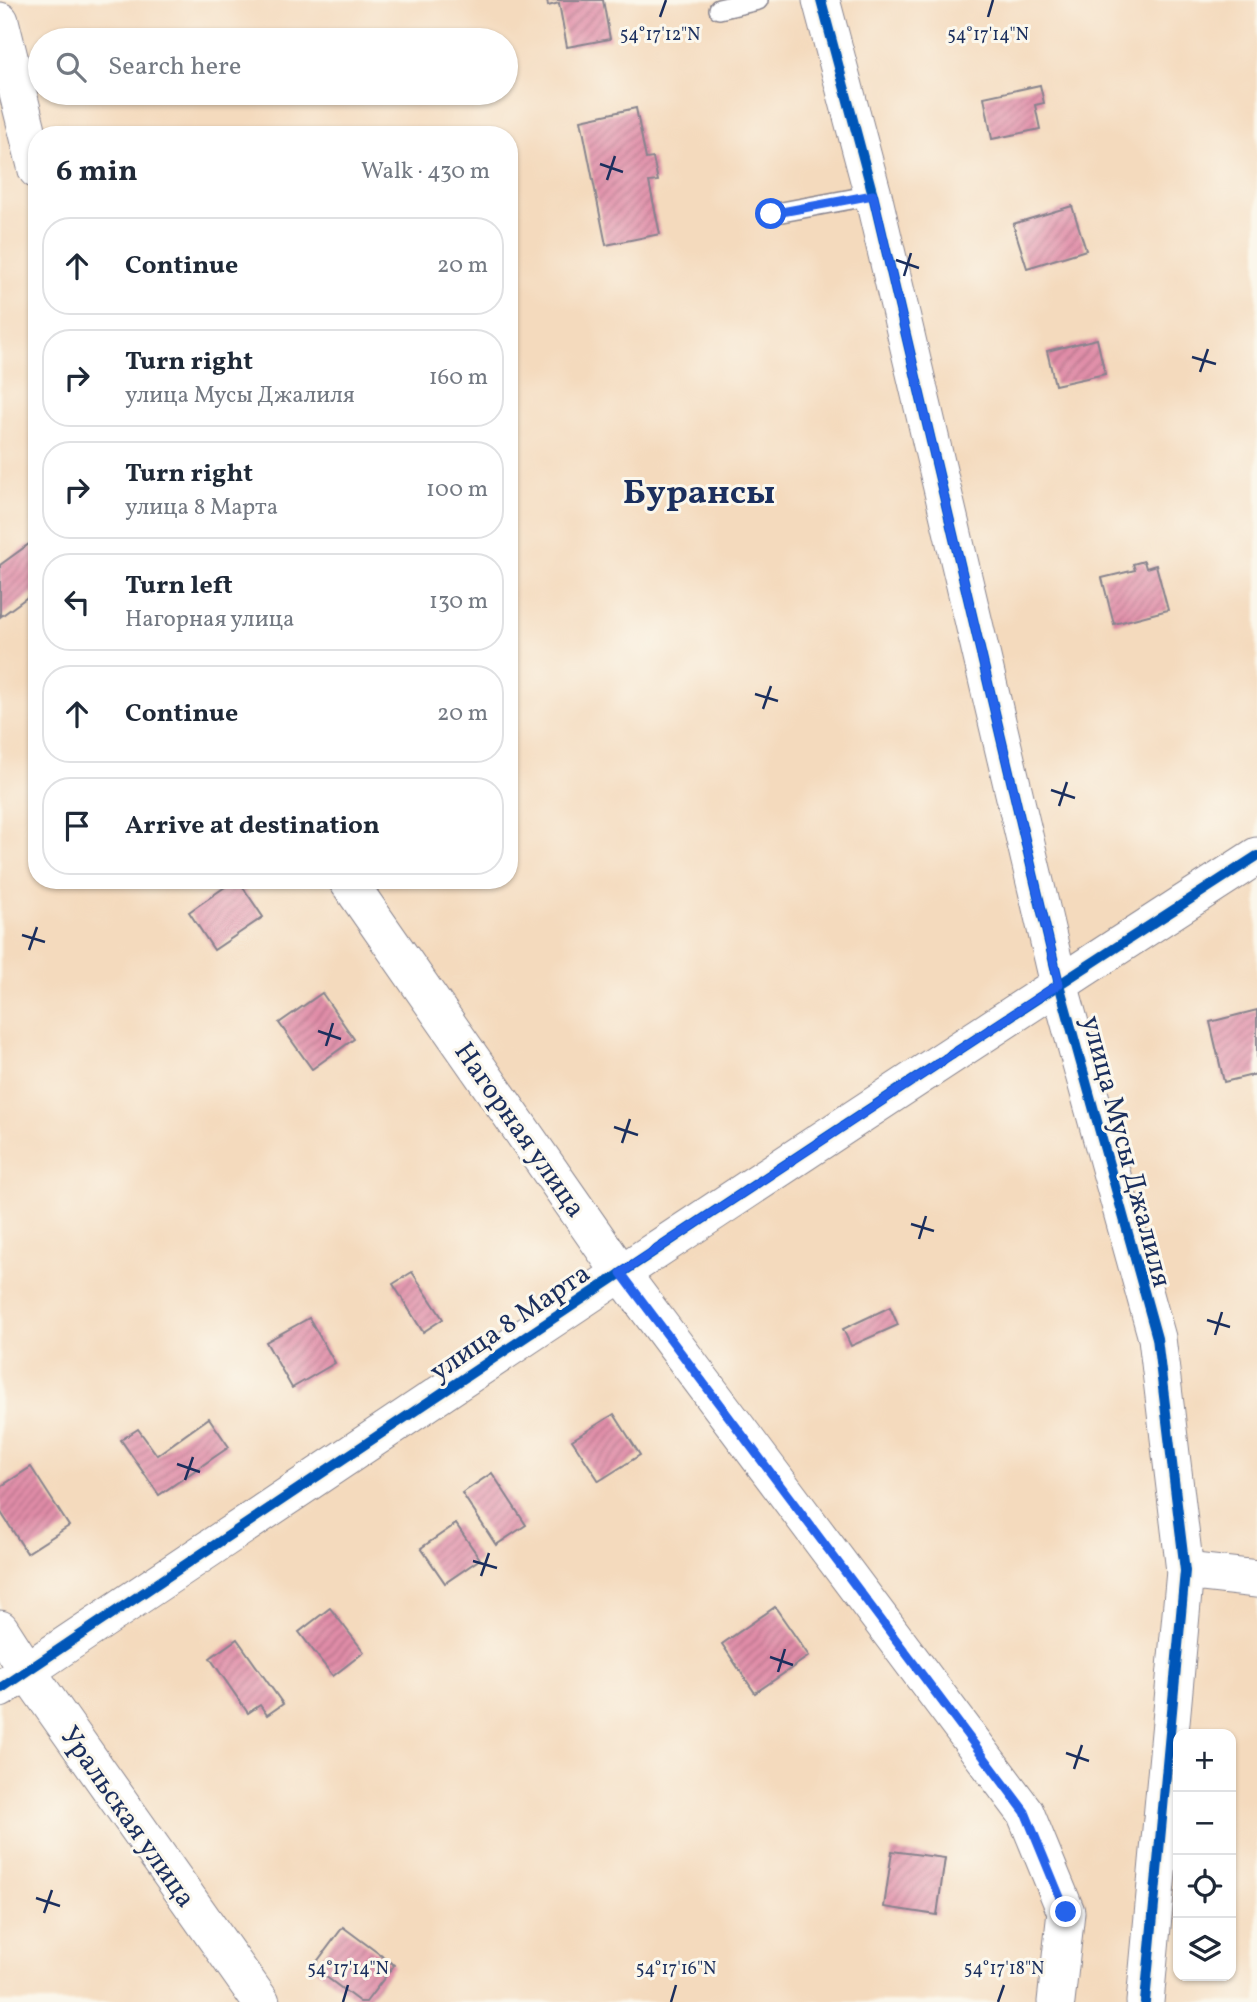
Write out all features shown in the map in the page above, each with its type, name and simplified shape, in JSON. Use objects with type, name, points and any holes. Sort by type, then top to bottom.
[{"type":"street","name":"улица Мусы Джалиля","points":[[821,0],[873,195],[1059,984],[1157,1338],[1185,1571],[1145,2002]]},
{"type":"street","points":[[0,21],[28,134]]},
{"type":"street","name":"улица 8 Марта","points":[[13,1680],[621,1273],[1257,856]]},
{"type":"street","name":"Нагорная улица","points":[[353,889],[621,1273],[1025,1812],[1066,1912],[1056,2002]]},
{"type":"street","points":[[1185,1571],[1257,1579]]},
{"type":"street","name":"Уральская улица","points":[[0,1629],[13,1680],[261,2002]]},
{"type":"lane","points":[[719,9],[758,0]]},
{"type":"lane","points":[[771,214],[873,195]]},
{"type":"building","points":[[547,0],[603,0],[610,39],[567,47],[559,3],[548,6]]},
{"type":"building","points":[[1040,85],[1044,103],[1035,105],[1040,129],[992,139],[984,97]]},
{"type":"building","points":[[636,108],[646,159],[653,158],[658,181],[649,182],[660,234],[606,245],[581,120]]},
{"type":"building","points":[[1072,206],[1086,250],[1027,268],[1013,224]]},
{"type":"building","points":[[1097,339],[1105,374],[1055,385],[1047,351]]},
{"type":"building","points":[[28,545],[28,597],[0,617],[0,565]]},
{"type":"building","points":[[1144,561],[1146,568],[1156,565],[1168,610],[1114,624],[1102,578],[1135,570],[1133,564]]},
{"type":"building","points":[[222,889],[244,889],[263,917],[214,950],[189,912]]},
{"type":"building","points":[[322,993],[354,1039],[312,1069],[279,1023]]},
{"type":"building","points":[[1257,1010],[1257,1074],[1224,1082],[1210,1022]]},
{"type":"building","points":[[412,1272],[443,1319],[423,1332],[393,1284]]},
{"type":"building","points":[[890,1307],[898,1325],[851,1346],[843,1329]]},
{"type":"building","points":[[309,1318],[335,1363],[292,1388],[266,1342]]},
{"type":"building","points":[[614,1414],[640,1455],[599,1481],[572,1440]]},
{"type":"building","points":[[209,1418],[229,1447],[159,1495],[121,1440],[138,1429],[157,1455]]},
{"type":"building","points":[[31,1467],[69,1526],[27,1553],[0,1511],[0,1487]]},
{"type":"building","points":[[492,1473],[526,1525],[496,1545],[462,1493]]},
{"type":"building","points":[[456,1524],[480,1559],[445,1583],[421,1548]]},
{"type":"building","points":[[775,1607],[809,1656],[755,1693],[722,1644]]},
{"type":"building","points":[[330,1608],[364,1652],[333,1676],[299,1632]]},
{"type":"building","points":[[237,1639],[283,1704],[267,1715],[260,1705],[248,1713],[210,1658]]},
{"type":"building","points":[[892,1851],[945,1858],[937,1915],[884,1907]]},
{"type":"building","points":[[343,1927],[394,1965],[366,2002],[360,2002],[313,1967]]},
{"type":"cycle path","points":[[821,0],[873,195],[1059,984],[1157,1338],[1185,1571],[1145,2002]]},
{"type":"cycle path","points":[[0,1689],[469,1374],[1257,856]]},
{"type":"district","name":"Бурансы","points":[[699,491]]},
{"type":"route","points":[[771,214],[873,195],[1059,984],[621,1273],[1025,1812],[1066,1912]]}]
